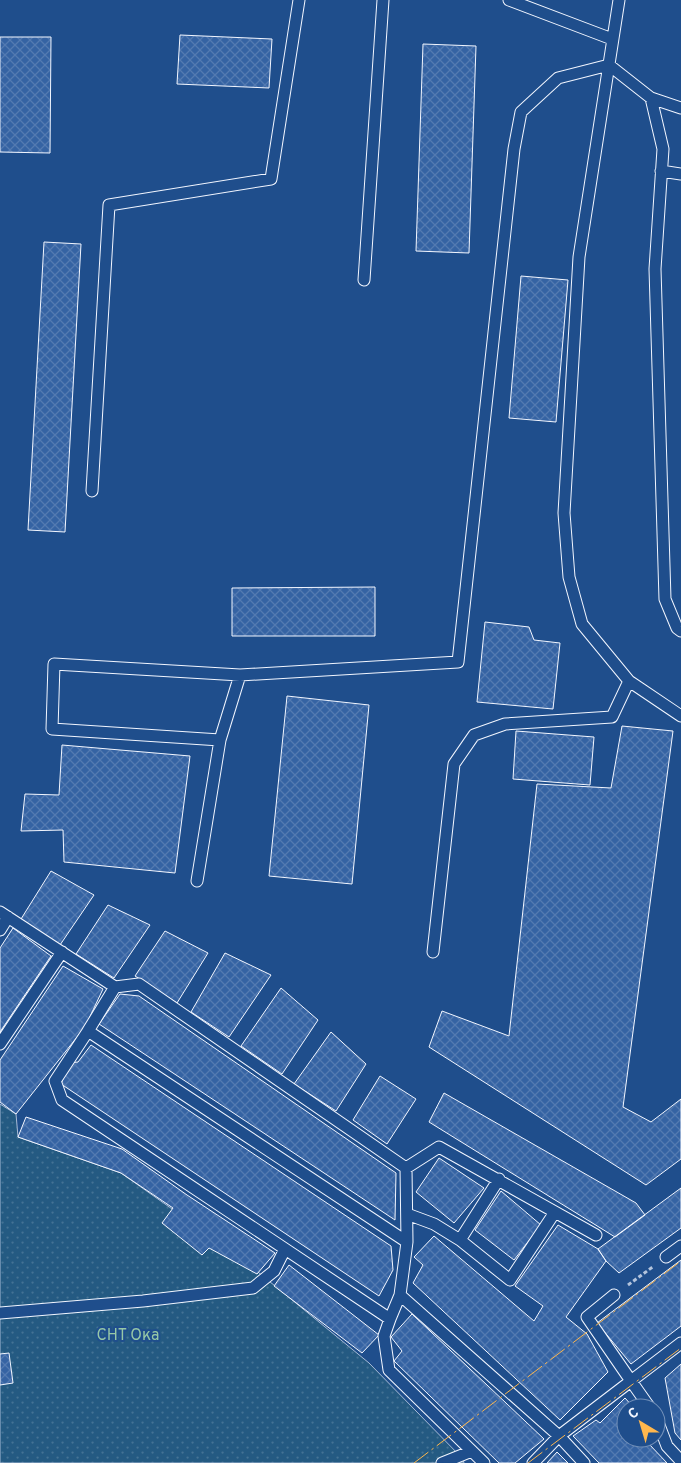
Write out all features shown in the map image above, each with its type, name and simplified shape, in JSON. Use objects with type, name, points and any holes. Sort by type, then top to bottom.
[{"type":"lane","points":[[92,491],[109,206],[271,179],[299,0]]},
{"type":"lane","points":[[364,280],[383,0]]},
{"type":"lane","points":[[509,0],[612,39]]},
{"type":"lane","points":[[619,0],[578,257],[564,513],[569,577],[582,624],[629,682],[681,716]]},
{"type":"lane","points":[[609,64],[651,98],[681,108]]},
{"type":"lane","points":[[220,740],[52,729],[54,664],[240,675],[458,662],[514,149],[521,112],[558,78],[609,64]]},
{"type":"lane","points":[[651,98],[663,149],[654,269],[665,599],[677,628],[681,631]]},
{"type":"lane","points":[[661,172],[681,174]]},
{"type":"lane","points":[[197,881],[220,740],[240,675]]},
{"type":"lane","points":[[433,952],[454,764],[474,735],[505,724],[612,717],[629,682]]},
{"type":"lane","points":[[0,930],[4,915],[115,987],[139,984],[406,1168]]},
{"type":"lane","points":[[0,1044],[62,952]]},
{"type":"lane","points":[[115,987],[55,1081],[62,1100],[390,1319]]},
{"type":"lane","points":[[88,1031],[407,1242]]},
{"type":"lane","points":[[406,1168],[439,1147],[596,1235]]},
{"type":"lane","points":[[406,1168],[407,1242],[400,1295],[384,1336],[389,1370],[484,1463]]},
{"type":"lane","points":[[460,1240],[499,1179]]},
{"type":"lane","points":[[407,1214],[434,1224],[460,1240],[510,1280],[555,1212]]},
{"type":"lane","points":[[666,1257],[681,1246]]},
{"type":"lane","points":[[0,1313],[143,1301],[253,1288],[274,1271],[286,1249]]},
{"type":"lane","points":[[400,1295],[559,1436],[584,1463]]},
{"type":"lane","points":[[614,1295],[587,1317],[643,1398]]},
{"type":"lane","points":[[533,1463],[559,1436],[681,1343]]},
{"type":"lane","points":[[666,1443],[681,1461]]},
{"type":"lane","points":[[442,1463],[472,1452]]},
{"type":"path","points":[[614,1295],[666,1257]]},
{"type":"green space","name":"СНТ Ока","points":[[0,1104],[16,1114],[18,1137],[121,1173],[236,1254],[369,1363],[463,1459],[464,1463],[0,1463]]},
{"type":"building","points":[[180,35],[272,39],[269,88],[177,84]]},
{"type":"building","points":[[0,37],[51,37],[50,153],[0,152]]},
{"type":"building","points":[[423,44],[476,46],[469,253],[416,251]]},
{"type":"building","points":[[44,242],[81,244],[65,532],[28,530]]},
{"type":"building","points":[[521,276],[568,280],[556,422],[509,418]]},
{"type":"building","points":[[375,587],[375,636],[232,636],[232,588]]},
{"type":"building","points":[[485,622],[529,627],[534,640],[560,643],[553,709],[477,702]]},
{"type":"building","points":[[287,696],[369,705],[352,884],[269,876]]},
{"type":"building","points":[[622,726],[673,731],[623,1107],[651,1122],[681,1099],[681,1159],[646,1185],[429,1047],[442,1011],[509,1036],[537,784],[611,788]]},
{"type":"building","points":[[516,731],[594,737],[590,785],[513,779]]},
{"type":"building","points":[[62,745],[190,756],[175,873],[64,862],[63,830],[21,831],[25,794],[59,795]]},
{"type":"building","points":[[51,871],[94,895],[60,945],[21,919]]},
{"type":"building","points":[[108,905],[150,925],[114,978],[76,954]]},
{"type":"building","points":[[13,928],[51,956],[0,1032],[0,948]]},
{"type":"building","points":[[165,931],[208,953],[177,1003],[135,976]]},
{"type":"building","points":[[225,953],[271,975],[229,1037],[191,1012]]},
{"type":"building","points":[[63,966],[103,989],[85,1027],[16,1114],[0,1102],[0,1060]]},
{"type":"building","points":[[281,988],[318,1020],[282,1074],[241,1046]]},
{"type":"building","points":[[120,994],[139,996],[396,1173],[395,1220],[99,1024]]},
{"type":"building","points":[[331,1032],[366,1064],[336,1111],[294,1084]]},
{"type":"building","points":[[91,1045],[391,1246],[393,1270],[379,1296],[61,1084],[69,1063],[78,1062]]},
{"type":"building","points":[[380,1076],[416,1099],[387,1144],[353,1120]]},
{"type":"building","points":[[444,1093],[636,1203],[645,1215],[615,1237],[429,1122]]},
{"type":"building","points":[[26,1117],[122,1149],[187,1195],[275,1253],[257,1274],[209,1248],[202,1255],[162,1223],[173,1208],[121,1173],[18,1137]]},
{"type":"building","points":[[439,1158],[484,1188],[454,1223],[416,1192]]},
{"type":"building","points":[[681,1188],[681,1228],[619,1273],[606,1261],[598,1249]]},
{"type":"building","points":[[501,1191],[541,1225],[514,1260],[475,1230]]},
{"type":"building","points":[[558,1225],[598,1249],[606,1261],[566,1317],[587,1334],[608,1372],[560,1420],[413,1283],[423,1265],[414,1257],[434,1236],[534,1321],[543,1306],[515,1286]]},
{"type":"building","points":[[681,1260],[681,1326],[631,1364],[597,1323]]},
{"type":"building","points":[[289,1265],[379,1335],[362,1353],[274,1286]]},
{"type":"building","points":[[412,1314],[544,1439],[515,1463],[499,1463],[394,1361],[402,1351],[391,1337]]},
{"type":"building","points":[[9,1353],[13,1383],[0,1385],[0,1354]]},
{"type":"building","points":[[681,1364],[681,1440],[675,1433],[665,1378]]},
{"type":"building","points":[[616,1407],[616,1448],[653,1448],[667,1463],[599,1463],[573,1436],[596,1420],[600,1423]]},
{"type":"building","points":[[557,1452],[568,1463],[547,1463]]},
{"type":"power","points":[[414,1463],[681,1261]]},
{"type":"power","points":[[528,1463],[681,1348]]}]
